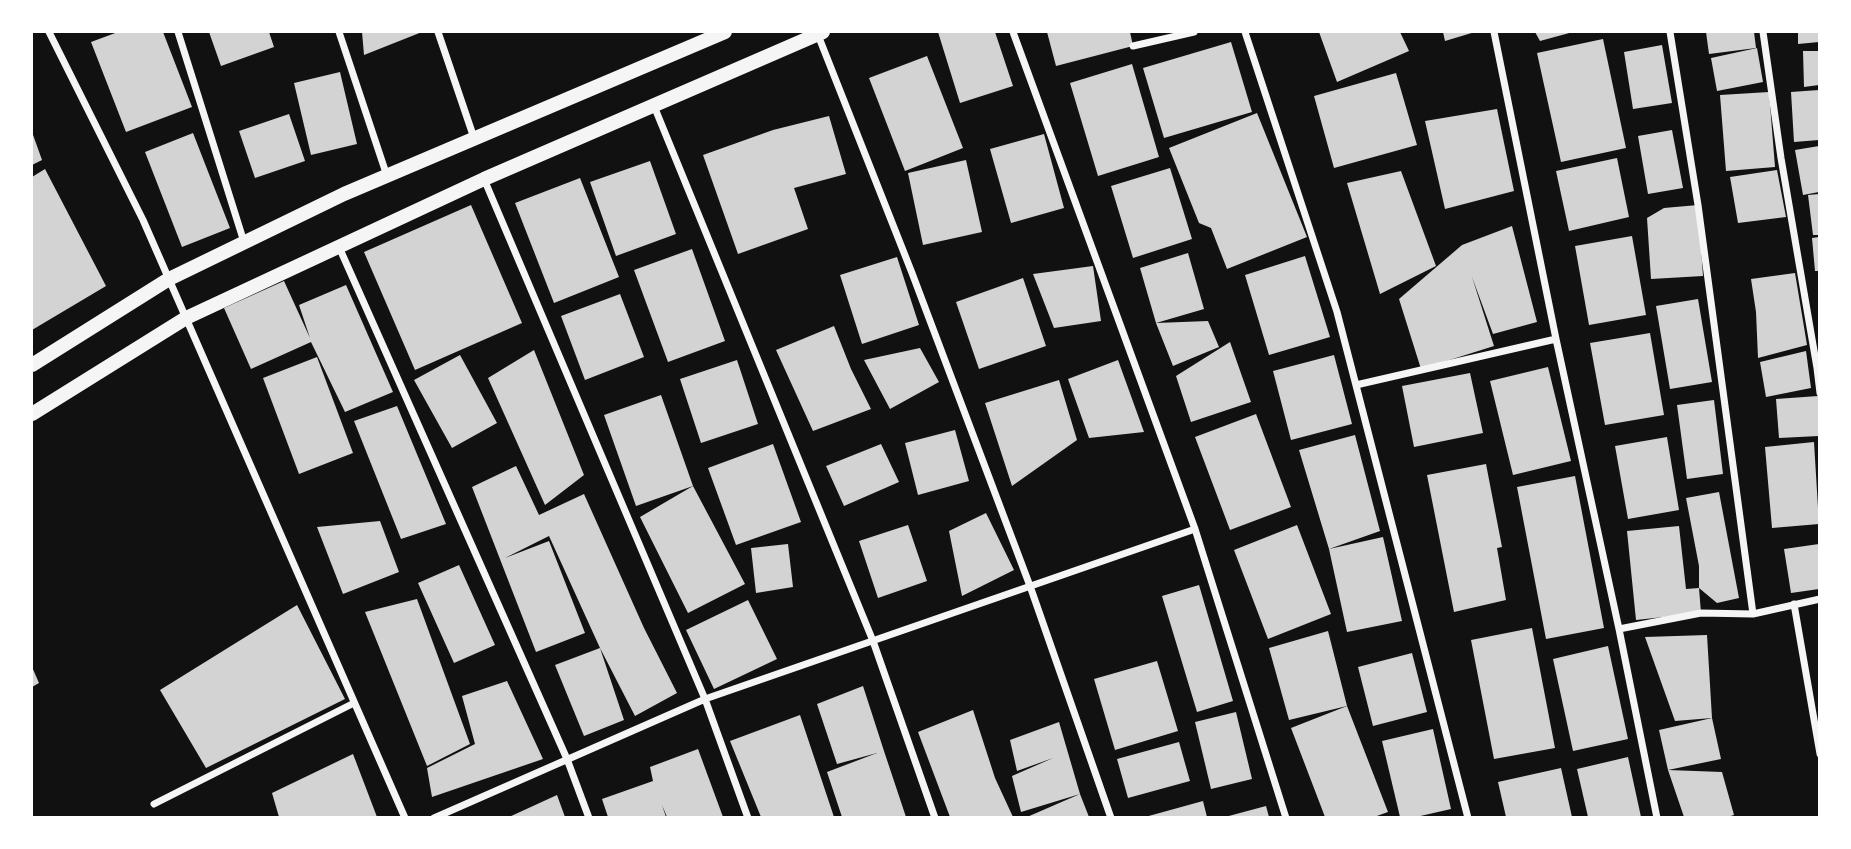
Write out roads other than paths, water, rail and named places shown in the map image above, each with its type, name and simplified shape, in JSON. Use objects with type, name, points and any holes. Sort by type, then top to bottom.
[{"type":"main road","points":[[32,365],[169,279],[344,194],[725,32]]},
{"type":"main road","points":[[32,414],[186,318],[484,179],[820,33]]},
{"type":"street","points":[[49,32],[143,220],[405,817]]},
{"type":"street","points":[[178,32],[244,243]]},
{"type":"street","points":[[339,32],[387,176]]},
{"type":"street","points":[[438,32],[474,138]]},
{"type":"street","points":[[1013,32],[1195,529],[1286,817]]},
{"type":"street","points":[[1133,46],[1194,32]]},
{"type":"street","points":[[1245,32],[1336,312],[1468,817]]},
{"type":"street","points":[[1494,32],[1657,817]]},
{"type":"street","points":[[1670,32],[1698,205],[1754,614]]},
{"type":"street","points":[[1763,32],[1819,393]]},
{"type":"street","points":[[820,33],[1030,586],[1111,817]]},
{"type":"street","points":[[653,105],[873,641],[935,817]]},
{"type":"street","points":[[484,179],[705,699],[748,817]]},
{"type":"street","points":[[338,246],[567,759],[589,817]]},
{"type":"street","points":[[1356,385],[1556,339]]},
{"type":"street","points":[[433,817],[705,699],[1195,529]]},
{"type":"street","points":[[1619,629],[1702,613],[1754,614],[1819,599]]},
{"type":"street","points":[[1794,604],[1819,754]]},
{"type":"street","points":[[154,804],[354,703]]}]
